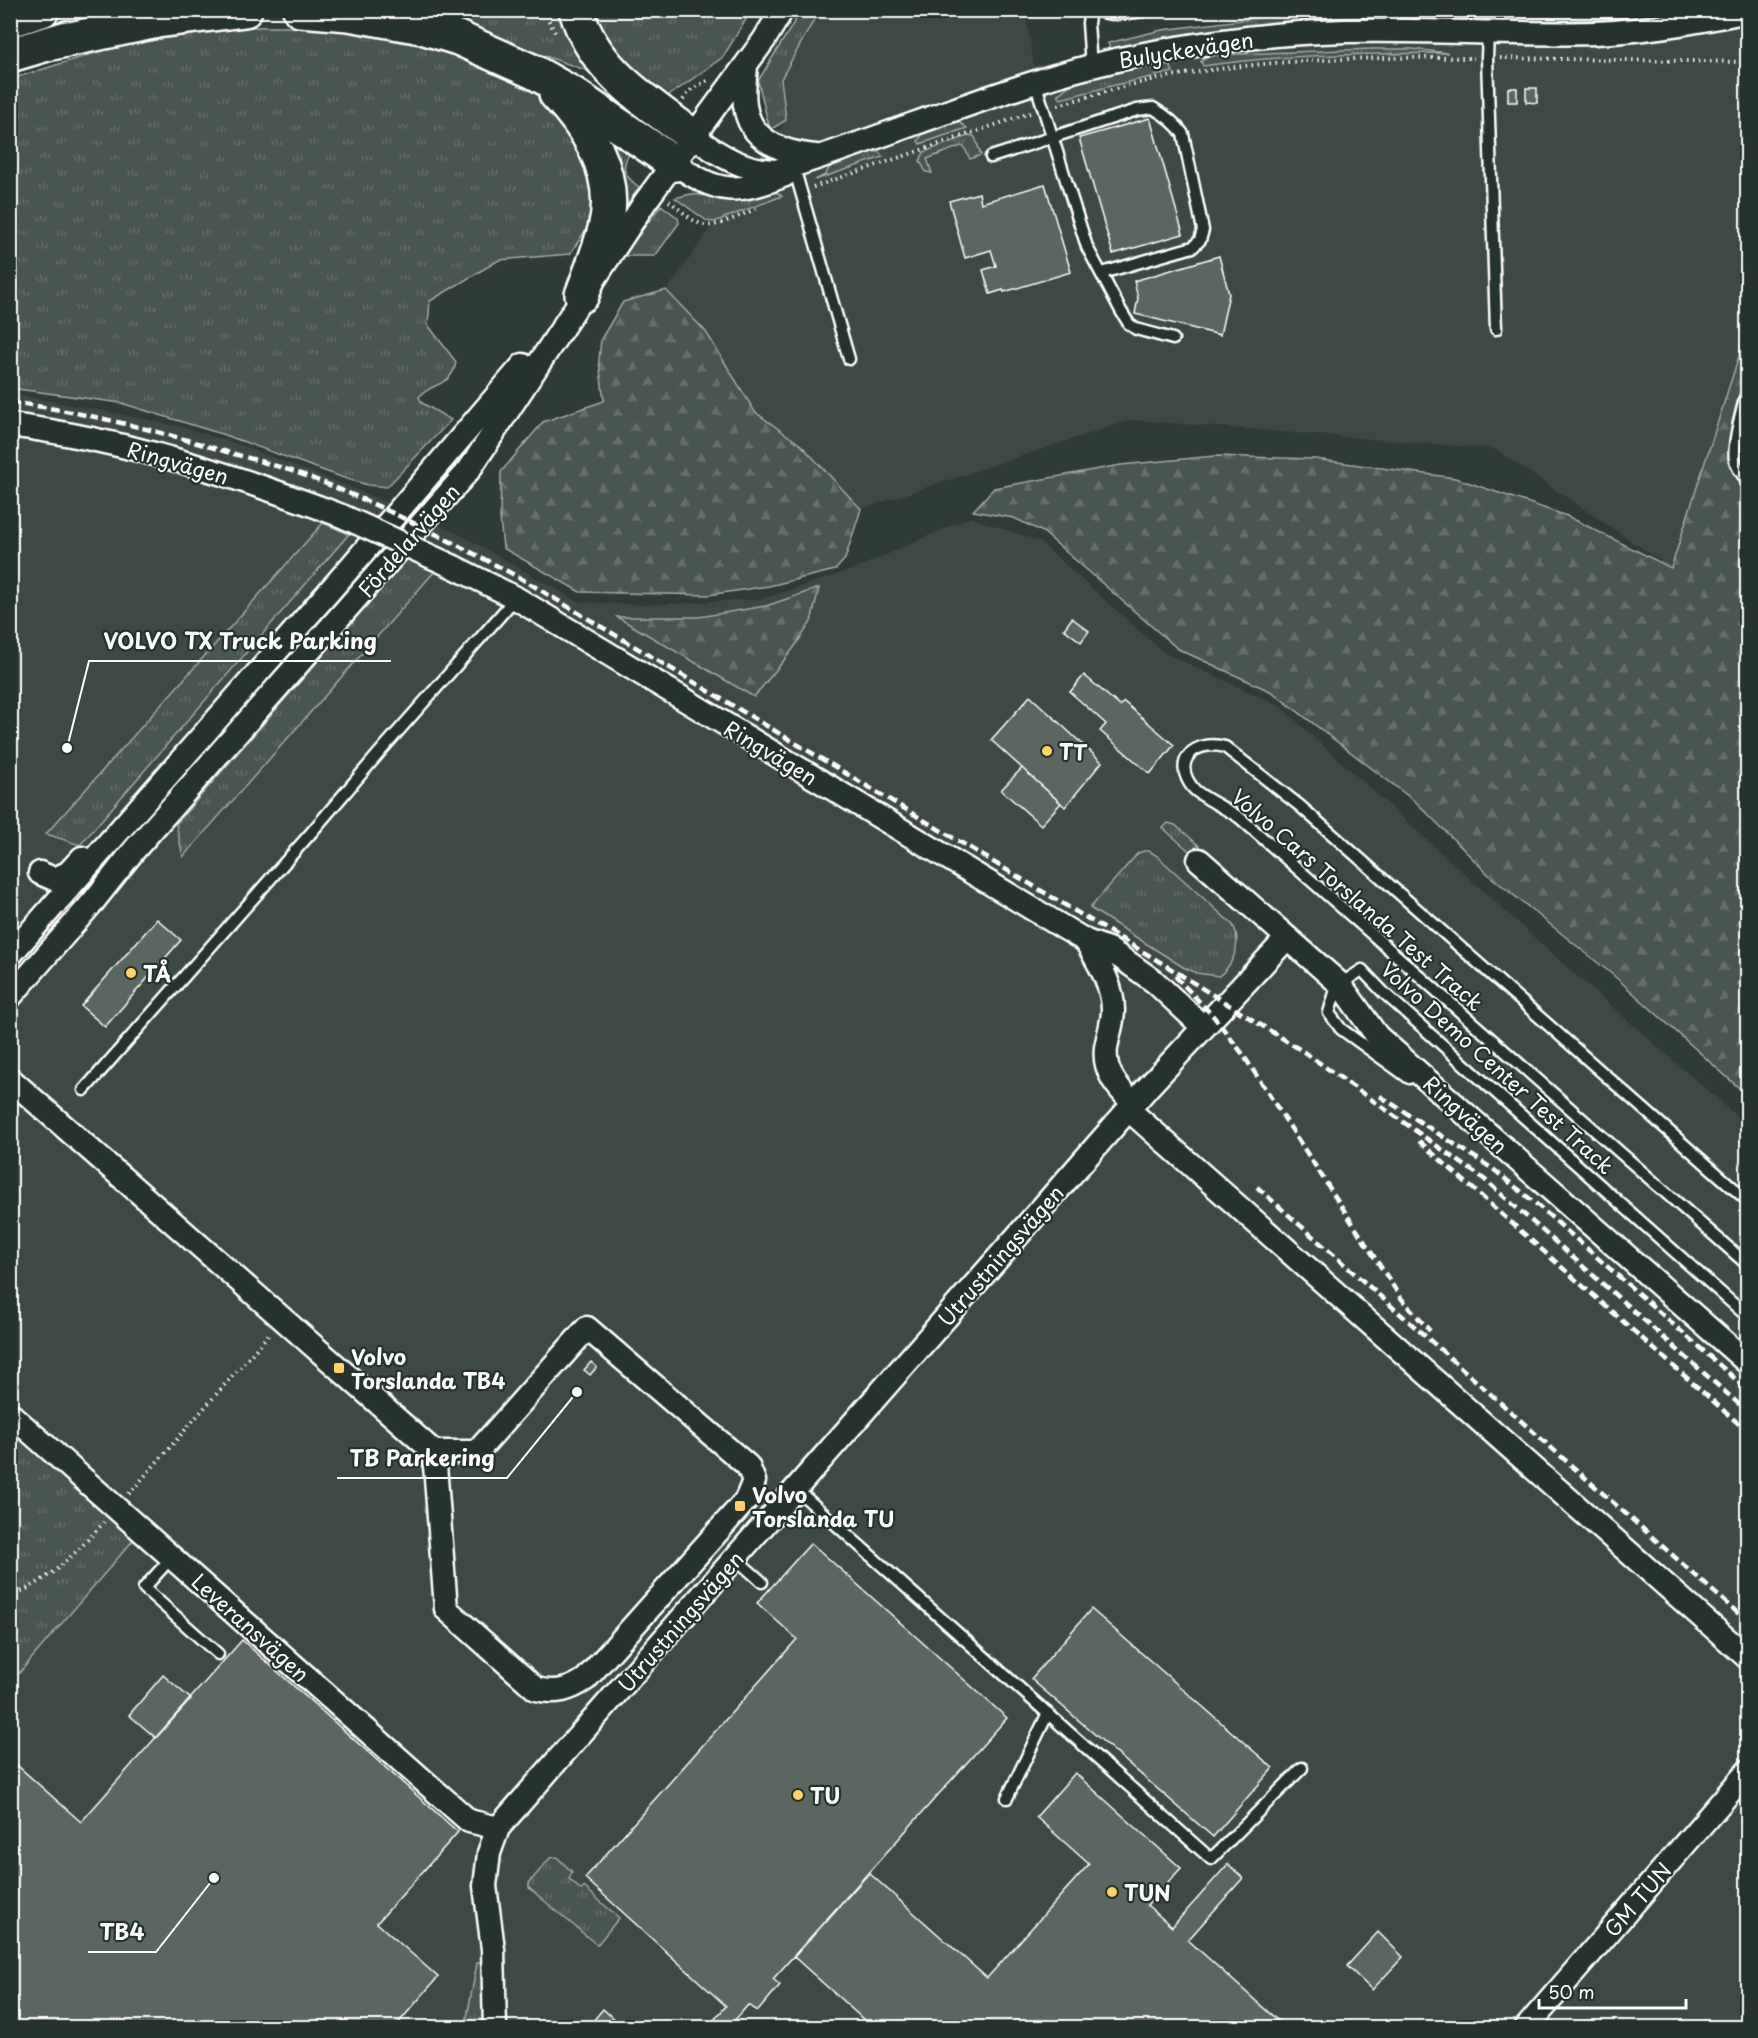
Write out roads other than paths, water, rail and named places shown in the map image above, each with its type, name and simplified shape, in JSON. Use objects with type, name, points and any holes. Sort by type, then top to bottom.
[{"type":"main road","points":[[10,20],[42,10]]},
{"type":"main road","points":[[10,55],[158,10]]},
{"type":"main road","points":[[47,44],[157,21],[245,10]]},
{"type":"main road","points":[[300,10],[349,14],[422,27],[458,38],[534,72],[612,119],[675,164]]},
{"type":"main road","points":[[576,10],[589,43],[609,70],[636,96],[694,137]]},
{"type":"main road","points":[[534,72],[570,109],[587,132],[607,178],[609,194],[606,228],[582,295]]},
{"type":"street","name":"Fördelarvägen","points":[[10,997],[92,903],[135,849],[469,470],[645,202],[746,65],[782,10]]},
{"type":"street","name":"Bulyckevägen","points":[[675,164],[704,182],[719,188],[752,187],[805,164],[1035,82],[1091,66],[1227,41],[1338,31],[1391,21],[1488,32],[1596,33],[1688,24],[1748,11]]},
{"type":"street","points":[[746,65],[745,106],[753,128],[762,139],[774,146],[804,155],[805,164]]},
{"type":"street","name":"Bulyckevägen","points":[[694,137],[728,160],[752,168],[776,171],[805,164]]},
{"type":"street","name":"Fördelarvägen","points":[[10,955],[20,932],[119,832],[347,571],[582,295]]},
{"type":"street","name":"Ringvägen","points":[[10,425],[77,436],[175,459],[342,516],[514,597],[1086,941],[1108,950],[1155,982],[1203,1027]]},
{"type":"street","name":"Fördelarvägen","points":[[40,873],[54,879],[68,873],[98,840],[119,832]]},
{"type":"street","name":"Ringvägen","points":[[1199,860],[1340,984],[1377,1036],[1748,1363]]},
{"type":"street","name":"Fördelarvägen","points":[[20,932],[41,935],[59,928],[92,903]]},
{"type":"street","points":[[10,982],[59,928]]},
{"type":"street","points":[[1203,1027],[1287,938]]},
{"type":"street","name":"Ringvägen","points":[[1086,941],[1107,978],[1113,1009],[1106,1049],[1107,1068],[1115,1086],[1131,1107],[1748,1658]]},
{"type":"street","name":"Utrustningsvägen","points":[[495,2028],[494,1949],[486,1886],[489,1853],[498,1828],[1203,1027]]},
{"type":"street","points":[[10,1079],[434,1452],[477,1452],[587,1328],[748,1466],[754,1480],[746,1500],[586,1679],[576,1686],[549,1692],[536,1689],[446,1609],[434,1452]]},
{"type":"street","name":"Leveransvägen","points":[[10,1414],[470,1821],[498,1828]]},
{"type":"street","name":"GM TUN","points":[[1526,2028],[1748,1771]]},
{"type":"lane","points":[[1090,10],[1088,23],[1091,66]]},
{"type":"lane","points":[[1097,10],[1106,14],[1150,10]]},
{"type":"lane","points":[[1488,32],[1496,329]]},
{"type":"lane","points":[[1035,82],[1088,247],[1129,324],[1136,329],[1173,339]]},
{"type":"lane","points":[[991,157],[1137,110],[1153,108],[1167,117],[1183,134],[1203,230],[1200,240],[1193,247],[1102,273]]},
{"type":"lane","points":[[805,164],[849,359]]},
{"type":"lane","points":[[1748,389],[1739,419],[1735,460],[1741,474],[1748,481]]},
{"type":"lane","points":[[84,1090],[310,834],[514,597]]},
{"type":"lane","name":"Volvo Cars Torslanda Test Track","points":[[1748,1201],[1291,799],[1225,747],[1212,744],[1192,750],[1186,760],[1185,772],[1194,790],[1240,818],[1748,1265]]},
{"type":"lane","name":"Volvo Demo Center Test Track","points":[[1340,984],[1362,970],[1384,993],[1748,1317]]},
{"type":"lane","points":[[796,1489],[1211,1859],[1302,1768]]},
{"type":"lane","points":[[172,1556],[144,1588],[218,1654]]},
{"type":"lane","points":[[735,1558],[762,1582]]},
{"type":"lane","points":[[1007,1798],[1048,1713]]},
{"type":"railway","points":[[10,402],[120,422],[293,471],[394,513],[522,579],[1165,965],[1304,1052],[1484,1179],[1748,1412]]},
{"type":"railway","points":[[1175,976],[1214,1017],[1242,1053],[1401,1298],[1430,1331]]},
{"type":"railway","points":[[1380,1096],[1493,1169],[1534,1202],[1748,1390]]},
{"type":"railway","points":[[1419,1141],[1748,1432]]},
{"type":"railway","points":[[1257,1187],[1748,1622]]},
{"type":"place","name":"VOLVO TX Truck Parking","points":[[67,748]]},
{"type":"place","name":"TT","points":[[1047,751]]},
{"type":"place","name":"TÅ","points":[[131,973]]},
{"type":"place","name":"Volvo Torslanda TB4","points":[[339,1368]]},
{"type":"place","name":"TB Parkering","points":[[577,1392]]},
{"type":"place","name":"Volvo Torslanda TU","points":[[740,1506]]},
{"type":"place","name":"TU","points":[[798,1795]]},
{"type":"place","name":"TB4","points":[[214,1878]]},
{"type":"place","name":"TUN","points":[[1112,1892]]}]
